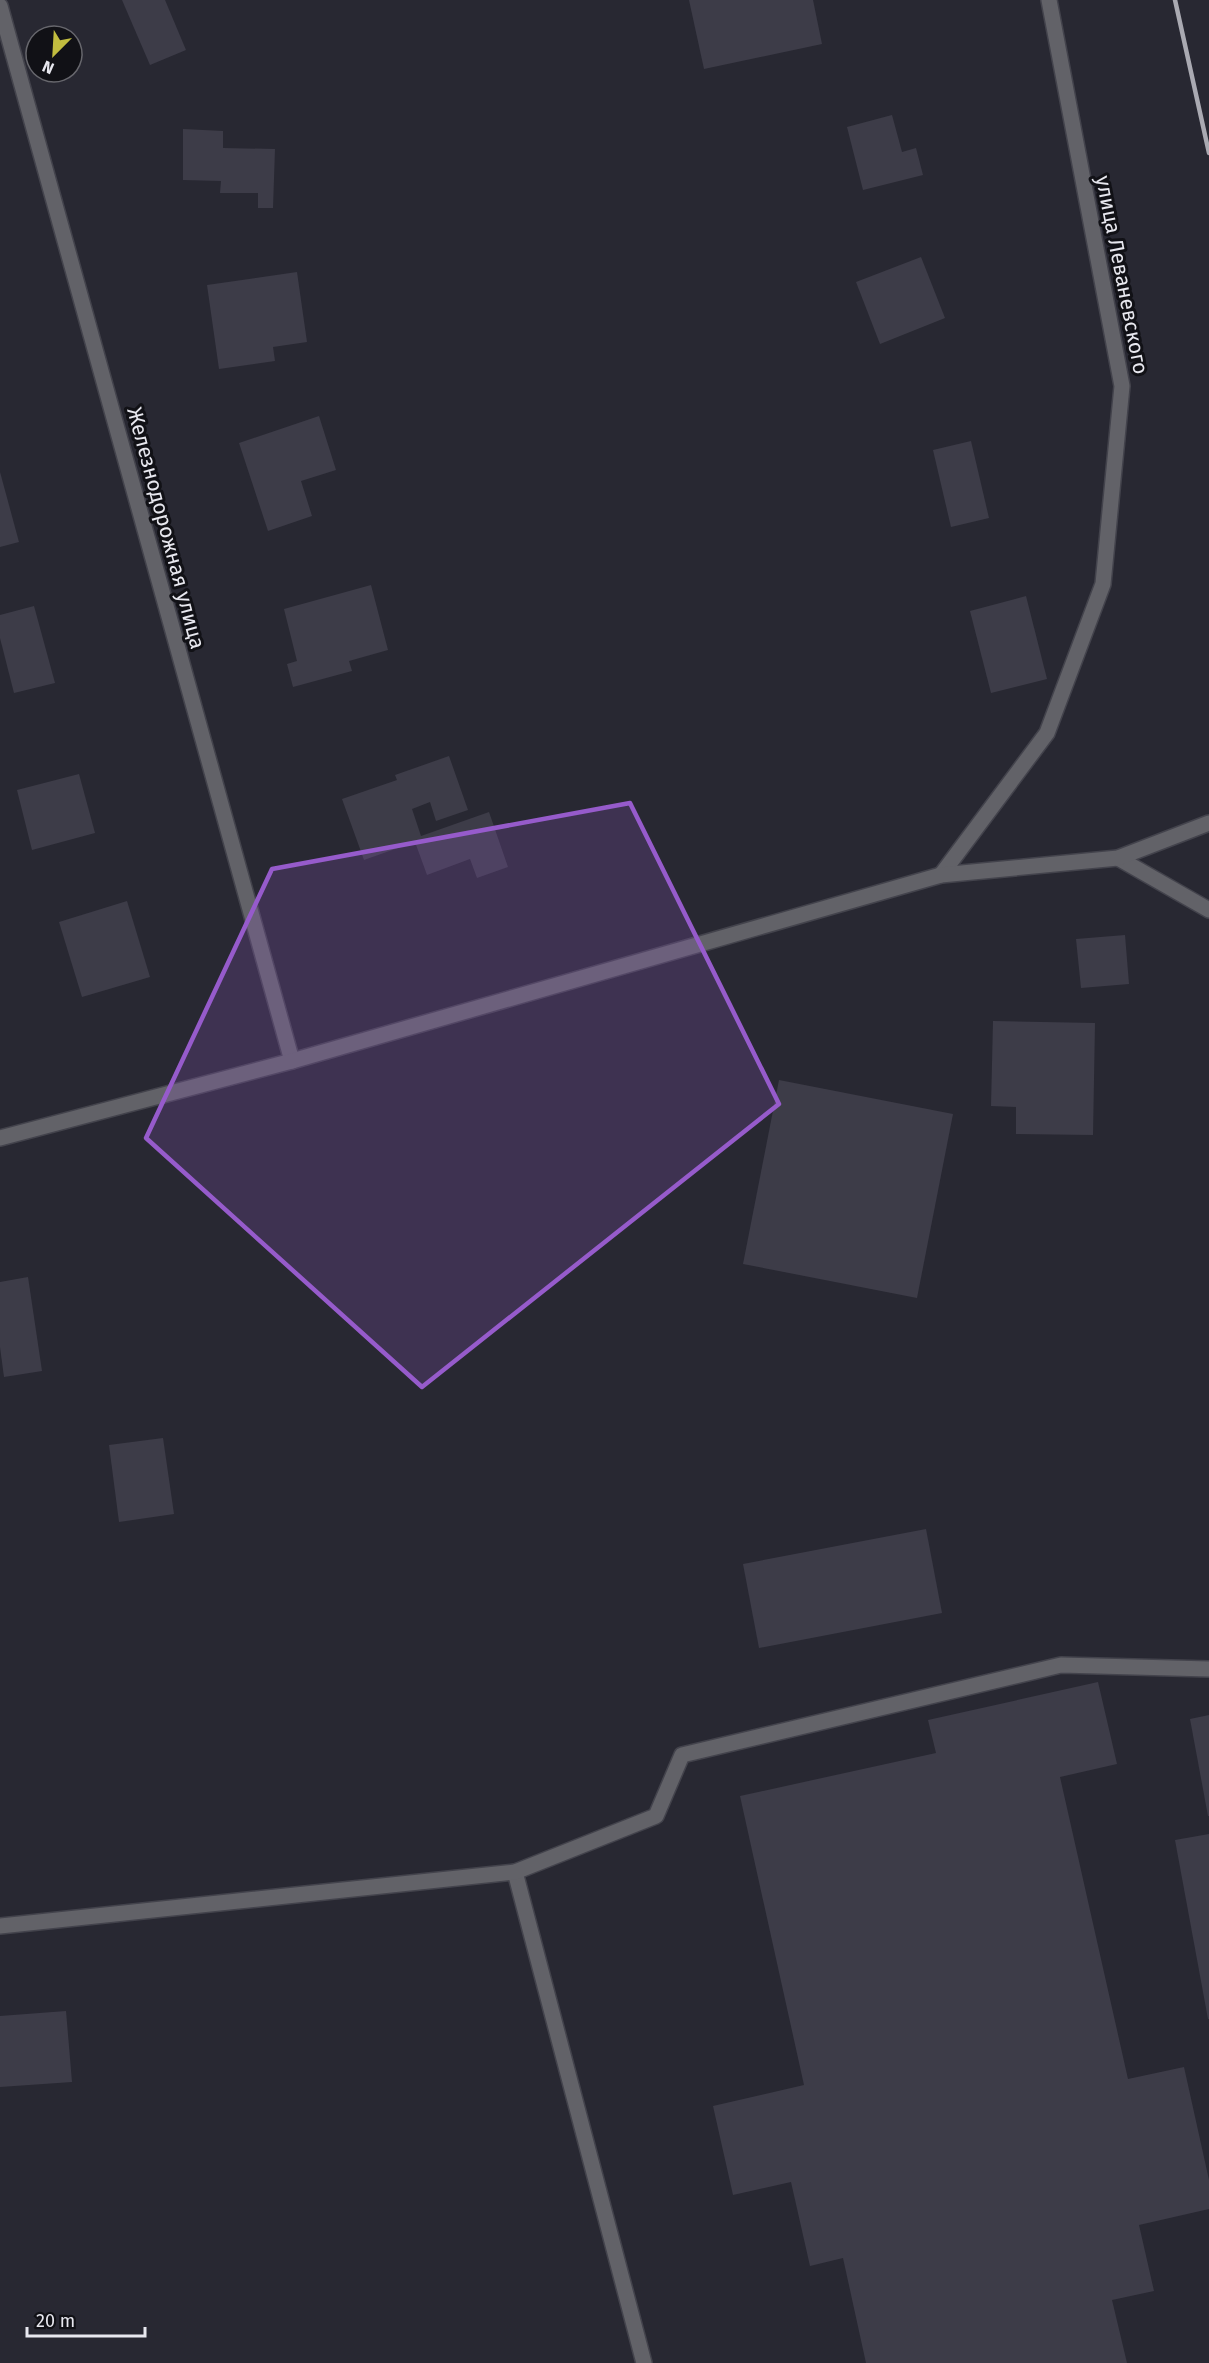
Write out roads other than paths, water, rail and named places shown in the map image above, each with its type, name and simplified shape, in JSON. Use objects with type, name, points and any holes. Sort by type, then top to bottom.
[{"type":"street","name":"улица Леваневского","points":[[941,875],[1047,733],[1103,584],[1122,386],[1049,0]]},
{"type":"street","name":"Железнодорожная улица","points":[[0,6],[292,1061]]},
{"type":"street","points":[[0,1138],[292,1061],[941,875],[1118,858],[1209,823]]},
{"type":"street","points":[[1118,858],[1209,910]]},
{"type":"street","points":[[0,1926],[515,1872],[656,1816],[682,1755],[1061,1665],[1209,1669]]},
{"type":"street","points":[[515,1872],[644,2363]]},
{"type":"railway","points":[[1175,0],[1209,153]]}]
